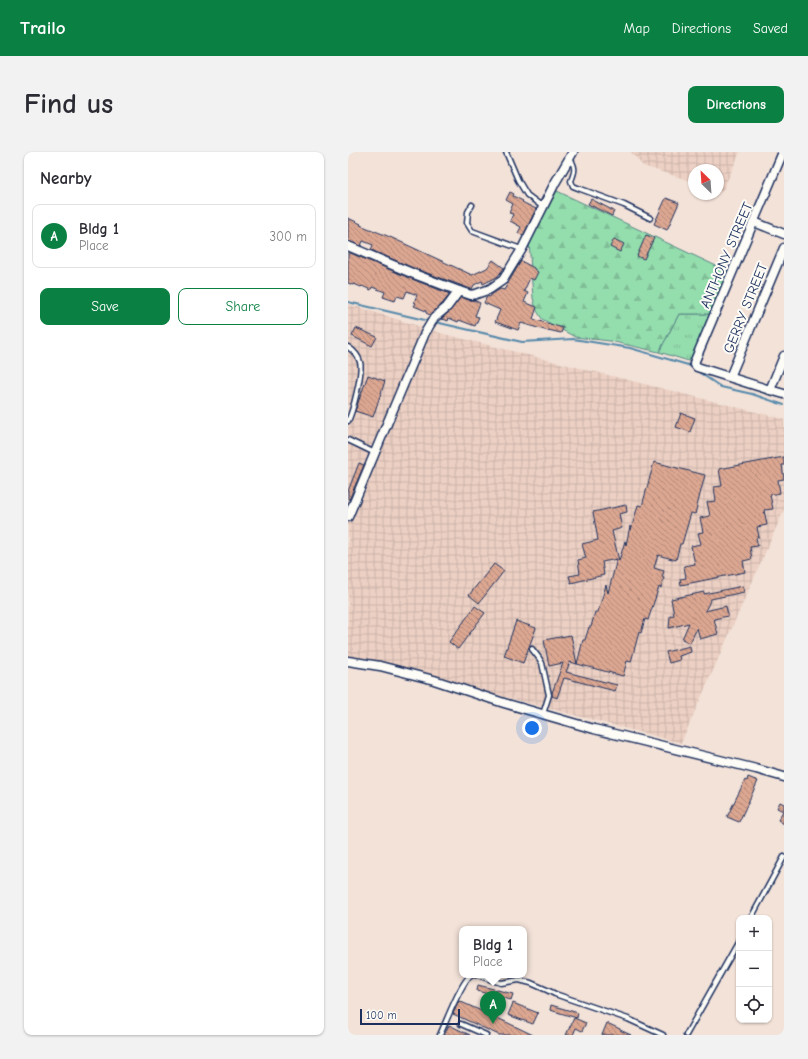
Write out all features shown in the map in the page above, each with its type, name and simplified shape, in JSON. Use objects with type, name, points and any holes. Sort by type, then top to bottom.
[{"type":"street","name":"ANTHONY STREET","points":[[730,377],[697,367],[694,363],[782,152]]},
{"type":"street","points":[[348,246],[414,274],[471,295],[490,289],[503,280],[522,249],[555,183],[572,155]]},
{"type":"street","points":[[754,222],[784,234]]},
{"type":"street","name":"GERRY STREET","points":[[730,377],[784,248]]},
{"type":"street","points":[[348,517],[425,333],[434,318],[447,307],[459,291]]},
{"type":"street","points":[[770,390],[784,356]]},
{"type":"street","points":[[730,377],[784,394]]},
{"type":"street","points":[[348,661],[380,666],[434,680],[543,714],[622,736],[784,777]]},
{"type":"lane","points":[[506,152],[518,180],[527,195],[544,207]]},
{"type":"lane","points":[[572,155],[575,171],[571,181],[573,186],[624,205],[650,218]]},
{"type":"lane","points":[[472,205],[468,212],[467,223],[472,231],[522,249]]},
{"type":"lane","points":[[348,348],[356,354],[360,364],[360,375],[348,421]]},
{"type":"lane","points":[[348,440],[375,453]]},
{"type":"lane","points":[[532,649],[542,663],[549,695],[543,714]]},
{"type":"lane","points":[[753,915],[784,857]]},
{"type":"lane","points":[[686,1035],[736,946]]},
{"type":"lane","points":[[440,1035],[457,996],[467,978]]},
{"type":"lane","points":[[486,978],[501,983],[519,980],[531,983],[555,994],[628,1018],[663,1035]]},
{"type":"lane","points":[[460,1024],[486,1035]]},
{"type":"shaded area","points":[[631,152],[740,152],[724,188],[724,164],[688,164],[688,180],[643,166]]},
{"type":"shaded area","points":[[348,304],[444,334],[784,419],[784,510],[681,743],[348,656]]},
{"type":"green space","points":[[557,191],[729,272],[712,314],[679,314],[659,352],[610,341],[575,337],[542,319],[536,309],[533,298],[529,241]]},
{"type":"green space","points":[[679,314],[712,314],[692,362],[659,352]]},
{"type":"building","points":[[510,192],[514,194],[513,196],[523,201],[522,202],[536,209],[523,236],[518,233],[521,227],[510,221],[513,214],[509,213],[513,204],[506,200]]},
{"type":"building","points":[[666,198],[679,203],[667,230],[654,224]]},
{"type":"building","points":[[591,199],[614,211],[612,216],[588,204]]},
{"type":"building","points":[[348,218],[361,224],[360,225],[390,237],[472,275],[487,268],[493,260],[504,268],[497,277],[483,284],[482,281],[474,285],[471,289],[416,269],[371,250],[373,245],[363,241],[361,246],[348,241]]},
{"type":"building","points":[[646,235],[654,238],[644,259],[637,256]]},
{"type":"building","points":[[614,239],[624,244],[620,252],[610,247]]},
{"type":"building","points":[[348,252],[450,294],[430,315],[426,313],[426,311],[414,306],[417,295],[407,291],[404,298],[397,296],[395,301],[383,297],[385,292],[372,287],[371,290],[362,286],[348,283]]},
{"type":"building","points":[[521,261],[538,272],[534,280],[530,278],[524,291],[528,293],[524,302],[537,307],[533,319],[563,328],[561,333],[548,331],[521,323],[518,330],[495,322],[500,310],[484,303],[487,296],[490,297],[500,289],[504,290]]},
{"type":"building","points":[[461,297],[480,303],[475,316],[479,317],[475,326],[459,320],[458,322],[449,318],[448,321],[441,319],[451,310]]},
{"type":"building","points":[[356,328],[377,337],[372,346],[352,336]]},
{"type":"building","points":[[368,375],[385,381],[373,417],[355,411]]},
{"type":"building","points":[[681,413],[695,418],[690,432],[676,427]]},
{"type":"building","points":[[784,457],[784,465],[782,465],[784,479],[778,480],[780,493],[770,495],[773,509],[764,510],[767,525],[757,527],[759,537],[756,538],[758,546],[750,547],[752,559],[743,561],[745,572],[681,585],[680,579],[686,578],[684,566],[695,564],[691,546],[701,544],[698,533],[703,532],[700,518],[710,516],[707,502],[716,501],[714,487],[722,486],[719,469]]},
{"type":"building","points":[[654,462],[705,475],[695,514],[691,513],[676,560],[658,555],[654,568],[664,571],[662,577],[664,578],[661,588],[659,587],[648,620],[645,619],[641,633],[639,632],[631,662],[627,661],[623,676],[577,664],[583,640],[585,640],[589,627],[591,627],[595,612],[598,612],[606,585],[608,593],[617,559],[602,562],[604,575],[571,583],[569,576],[580,574],[578,560],[586,558],[582,544],[598,540],[593,512],[626,505],[627,512],[619,514],[622,528],[612,531],[619,561],[625,541],[626,545],[630,526],[631,530],[638,505],[642,506]]},
{"type":"building","points":[[359,463],[364,465],[349,500],[348,491]]},
{"type":"building","points":[[494,564],[504,571],[479,603],[469,595]]},
{"type":"building","points":[[743,586],[744,592],[711,599],[705,611],[726,606],[728,616],[714,619],[718,634],[700,639],[697,628],[690,643],[682,639],[689,623],[669,628],[670,616],[674,615],[671,599]]},
{"type":"building","points":[[475,606],[485,613],[458,649],[449,642]]},
{"type":"building","points":[[516,621],[536,628],[523,663],[504,656]]},
{"type":"building","points":[[571,635],[577,664],[570,662],[566,672],[617,685],[615,691],[564,678],[557,698],[552,696],[563,663],[549,666],[544,640]]},
{"type":"building","points":[[690,646],[691,652],[679,656],[680,660],[669,663],[666,652]]},
{"type":"building","points":[[748,777],[758,781],[739,822],[727,817],[745,780],[747,781]]},
{"type":"building","points":[[780,802],[784,804],[784,824],[778,820],[783,811],[777,808]]},
{"type":"building","points":[[478,985],[513,994],[511,1000],[477,991]]},
{"type":"building","points":[[459,1001],[533,1035],[499,1035],[453,1014]]},
{"type":"building","points":[[513,1003],[538,1013],[533,1024],[508,1015]]},
{"type":"building","points":[[551,1005],[578,1013],[577,1018],[550,1010]]},
{"type":"building","points":[[574,1018],[586,1023],[582,1031],[576,1028],[573,1035],[566,1035]]},
{"type":"building","points":[[607,1023],[620,1030],[631,1035],[602,1035]]},
{"type":"building","points":[[449,1025],[470,1035],[444,1035]]},
{"type":"waterway","points":[[348,302],[429,321]]},
{"type":"waterway","points":[[435,322],[522,342],[573,339],[630,348],[688,365],[721,387],[752,394],[784,405]]},
{"type":"place","name":"Bldg 1","points":[[493,1024]]}]
